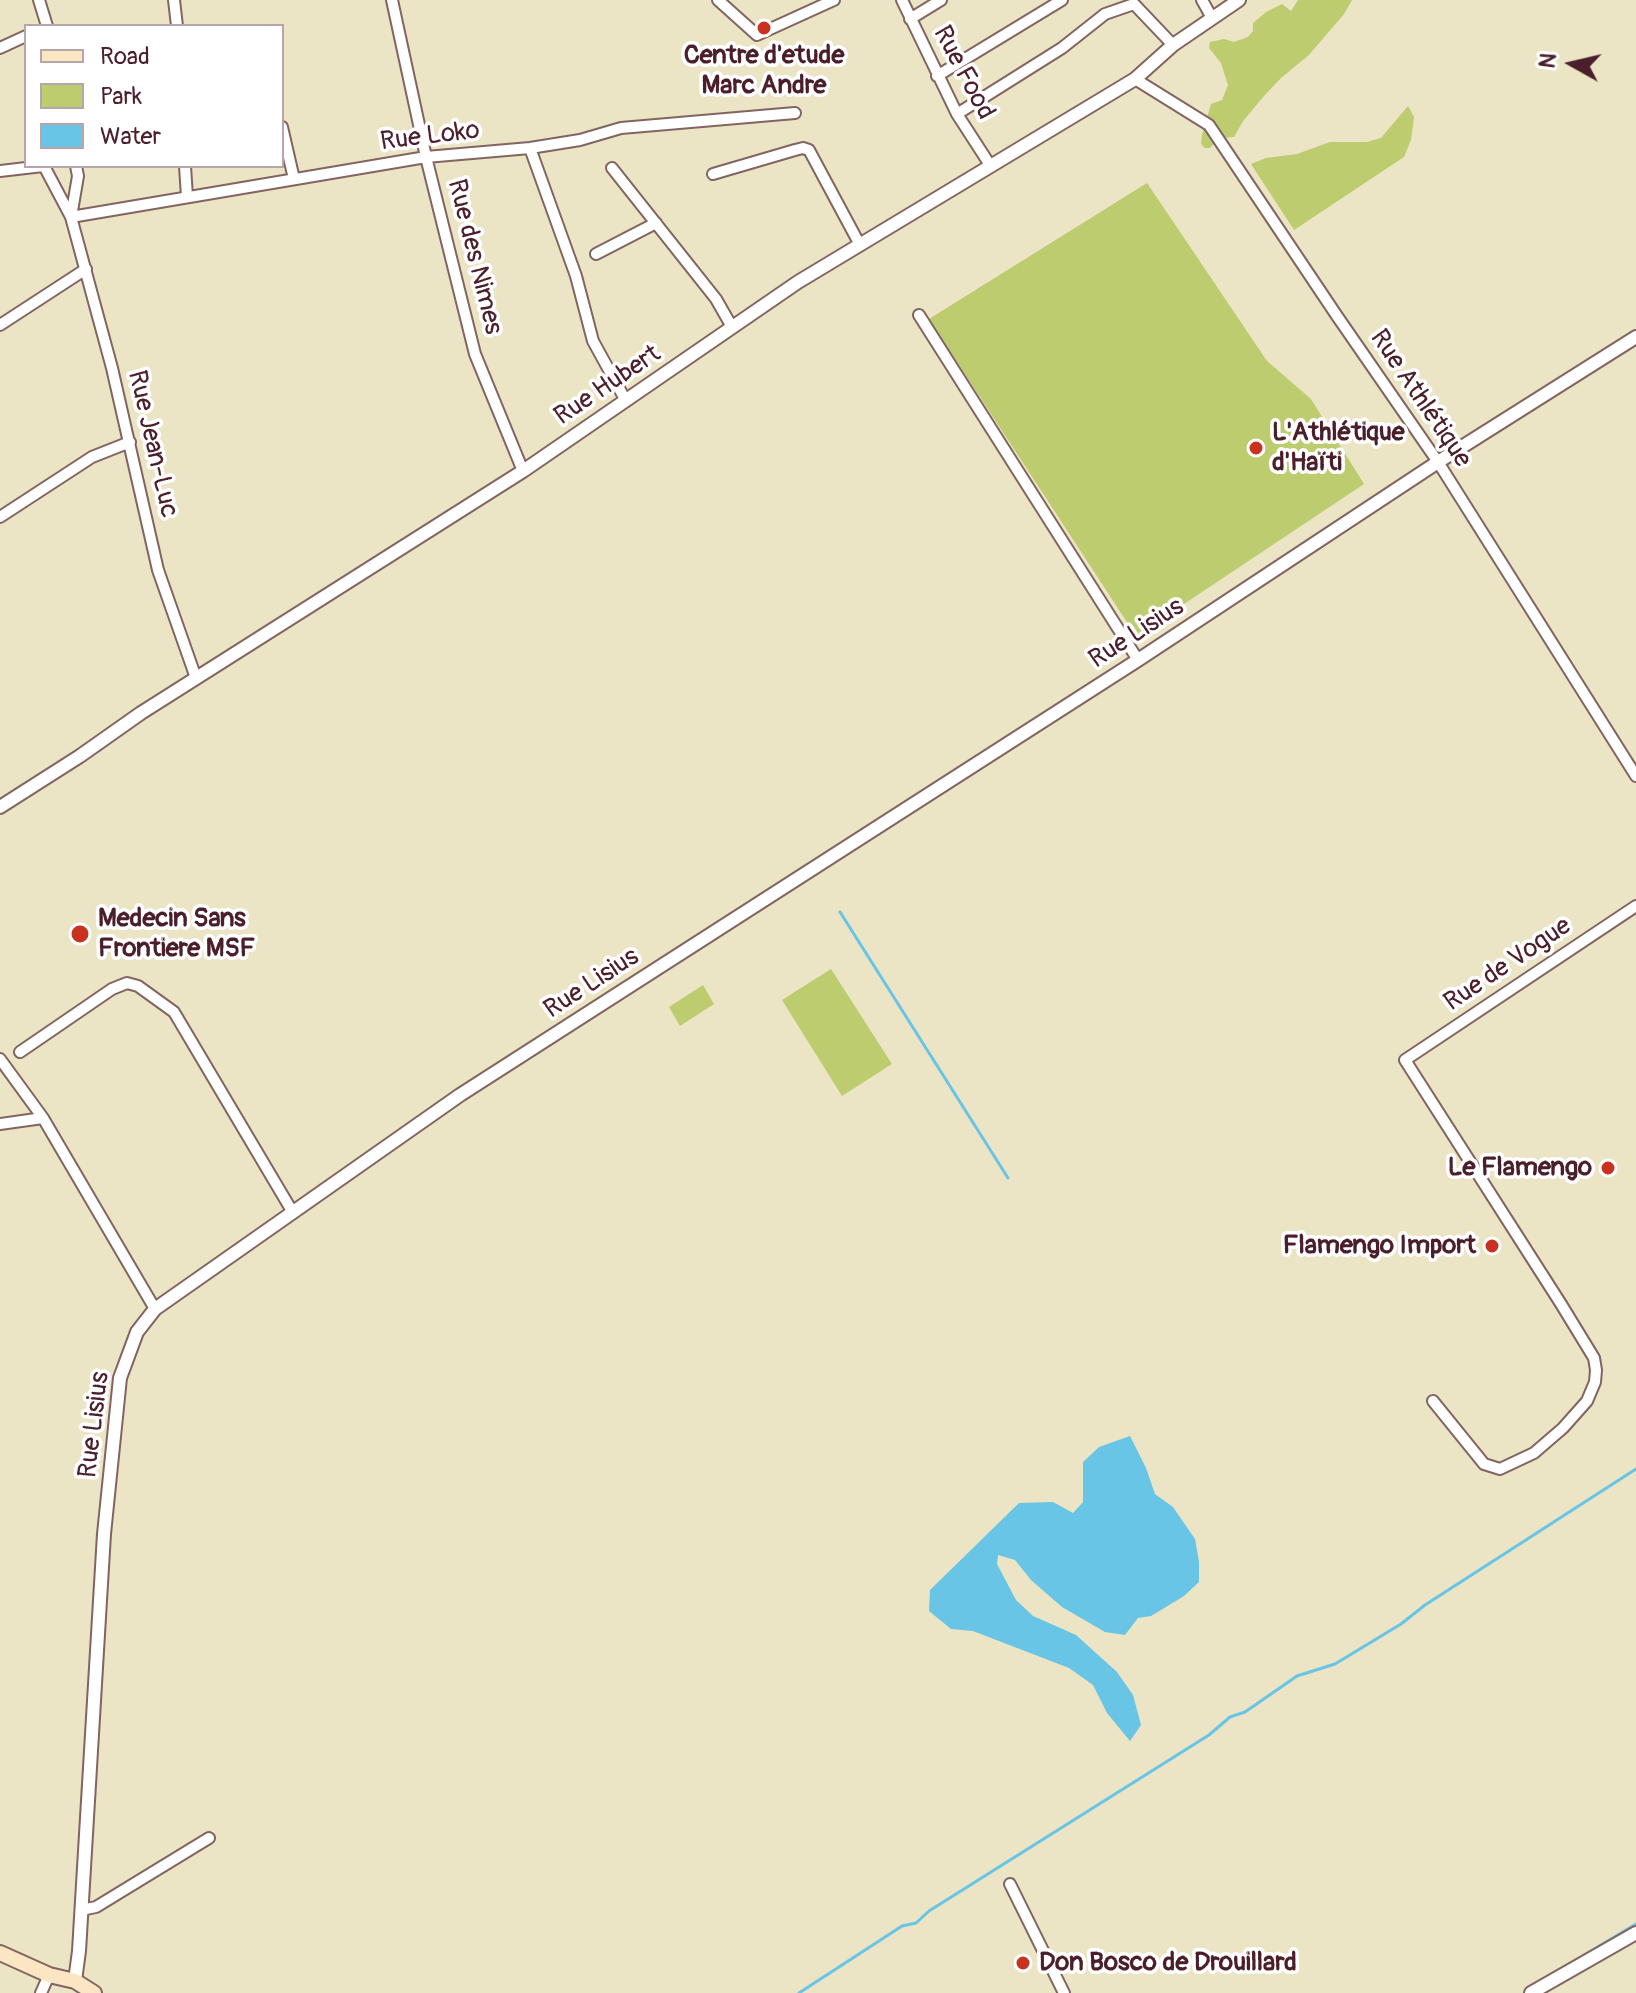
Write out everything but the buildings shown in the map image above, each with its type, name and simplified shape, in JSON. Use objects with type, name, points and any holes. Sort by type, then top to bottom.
[{"type":"main road","points":[[0,1953],[49,1975],[75,1981],[94,1993]]},
{"type":"street","points":[[39,0],[46,24]]},
{"type":"street","points":[[174,0],[177,24]]},
{"type":"street","name":"Rue des Nimes","points":[[392,0],[426,157],[475,354],[523,471]]},
{"type":"street","points":[[718,0],[757,35],[834,0]]},
{"type":"street","name":"Rue Food","points":[[902,0],[957,114],[990,165]]},
{"type":"street","points":[[910,19],[941,0]]},
{"type":"street","points":[[937,76],[1062,0]]},
{"type":"street","points":[[1202,0],[1212,18]]},
{"type":"street","name":"Rue Hubert","points":[[0,807],[196,678],[523,471],[798,282],[1135,79],[1173,45],[1239,0]]},
{"type":"street","points":[[957,114],[1062,48],[1105,14],[1137,2],[1173,45]]},
{"type":"street","points":[[0,48],[24,37]]},
{"type":"street","name":"Rue Athlétique","points":[[1135,79],[1209,125],[1438,462],[1636,776]]},
{"type":"street","name":"Rue Loko","points":[[71,217],[426,157],[530,148],[580,140],[621,128],[795,113]]},
{"type":"street","points":[[284,136],[294,179]]},
{"type":"street","points":[[530,148],[576,276],[593,341],[626,401]]},
{"type":"street","points":[[713,174],[803,148],[809,150],[860,245]]},
{"type":"street","points":[[0,171],[26,168]]},
{"type":"street","points":[[44,168],[71,217]]},
{"type":"street","points":[[71,217],[78,176],[76,168]]},
{"type":"street","points":[[185,168],[187,197]]},
{"type":"street","points":[[612,168],[716,299],[732,327]]},
{"type":"street","name":"Rue Jean-Luc","points":[[71,217],[130,442],[158,570],[196,678]]},
{"type":"street","points":[[596,254],[656,223]]},
{"type":"street","points":[[0,325],[86,269]]},
{"type":"street","points":[[919,315],[1138,660]]},
{"type":"street","name":"Rue Lisius","points":[[75,1981],[103,1546],[120,1378],[149,1299],[292,1211],[460,1095],[1636,337]]},
{"type":"street","points":[[0,517],[92,457],[130,442]]},
{"type":"street","name":"Rue de Vogue","points":[[1433,1401],[1484,1464],[1500,1469],[1534,1453],[1563,1428],[1587,1401],[1596,1370],[1594,1358],[1586,1344],[1405,1060],[1636,906]]},
{"type":"street","points":[[20,1052],[112,989],[127,983],[138,986],[174,1012],[292,1211]]},
{"type":"street","points":[[0,1059],[43,1118],[149,1299]]},
{"type":"street","points":[[0,1124],[43,1118]]},
{"type":"street","points":[[81,1910],[96,1907],[209,1838]]},
{"type":"street","points":[[1010,1884],[1064,1993]]},
{"type":"street","points":[[1531,1993],[1636,1933]]},
{"type":"street","points":[[41,1993],[49,1975]]},
{"type":"green space","points":[[1298,0],[1352,0],[1309,55],[1264,96],[1234,137],[1219,138],[1210,148],[1205,148],[1201,144],[1202,135],[1211,104],[1222,100],[1228,85],[1221,63],[1209,48],[1210,42],[1224,39],[1234,42],[1248,37],[1253,31],[1253,23],[1266,12],[1282,4],[1291,11]]},
{"type":"green space","points":[[1408,106],[1414,117],[1411,140],[1404,157],[1294,230],[1251,164],[1266,158],[1297,154],[1330,142],[1367,142],[1381,138]]},
{"type":"green space","points":[[1147,183],[1267,361],[1311,399],[1364,484],[1136,636],[929,319]]},
{"type":"green space","points":[[831,969],[892,1064],[842,1096],[782,1000]]},
{"type":"green space","points":[[703,985],[714,1004],[680,1026],[669,1007]]},
{"type":"water","points":[[1130,1436],[1155,1494],[1173,1507],[1195,1539],[1199,1582],[1184,1596],[1151,1616],[1138,1618],[1125,1635],[1105,1632],[1062,1607],[1031,1580],[1015,1560],[998,1555],[997,1564],[1016,1600],[1033,1616],[1076,1635],[1117,1672],[1133,1695],[1141,1725],[1130,1741],[1107,1713],[1093,1685],[1069,1668],[973,1631],[951,1629],[929,1611],[930,1590],[1019,1503],[1053,1502],[1073,1513],[1083,1502],[1083,1462],[1099,1447]]},
{"type":"waterway","points":[[840,912],[1008,1178]]},
{"type":"waterway","points":[[799,1993],[902,1926],[916,1923],[929,1911],[1209,1735],[1230,1717],[1245,1712],[1297,1676],[1335,1664],[1401,1624],[1425,1605],[1636,1469]]},
{"type":"waterway","points":[[1561,1969],[1636,1924]]},
{"type":"place","name":"Centre d'etude Marc Andre","points":[[764,28]]},
{"type":"place","name":"L'Athlétique d'Haïti","points":[[1256,448]]},
{"type":"place","name":"Medecin Sans Frontiere MSF","points":[[80,934]]},
{"type":"place","name":"Le Flamengo","points":[[1608,1168]]},
{"type":"place","name":"Flamengo Import","points":[[1492,1246]]},
{"type":"place","name":"Don Bosco de Drouillard","points":[[1023,1963]]}]
